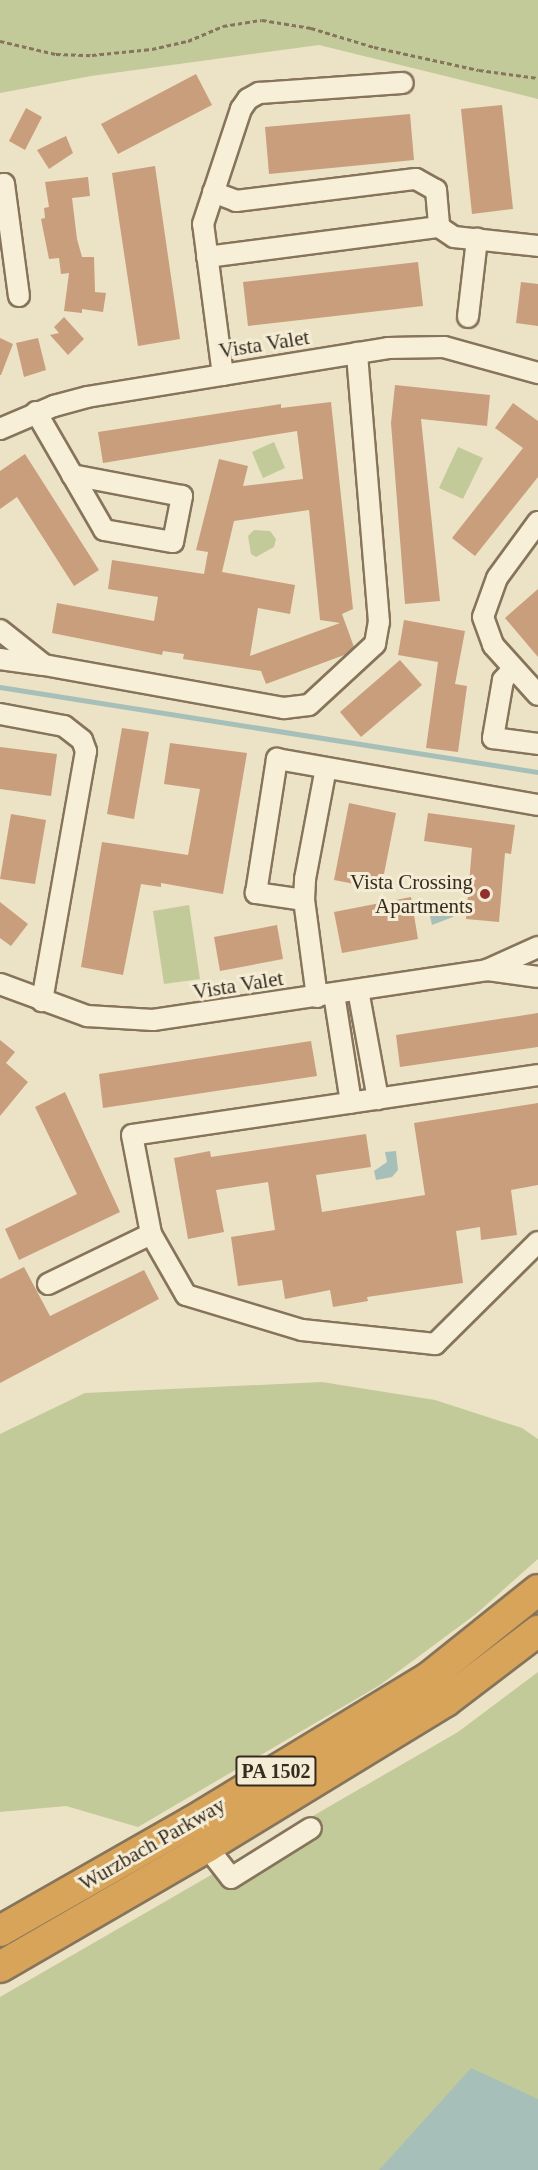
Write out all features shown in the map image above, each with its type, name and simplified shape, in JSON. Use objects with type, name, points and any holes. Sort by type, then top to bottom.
[{"type":"highway","name":"Wurzbach Parkway","points":[[0,1931],[193,1821],[427,1679],[538,1590]]},
{"type":"highway","name":"Wurzbach Parkway","points":[[0,1967],[207,1847],[446,1701],[538,1631]]},
{"type":"street","points":[[223,375],[203,224],[248,99],[259,93],[403,83]]},
{"type":"street","points":[[213,192],[236,201],[416,179],[436,190],[439,227]]},
{"type":"street","points":[[2,185],[19,296]]},
{"type":"street","points":[[207,257],[439,227],[454,237],[538,246]]},
{"type":"street","points":[[468,317],[477,239]]},
{"type":"street","name":"Vista Valet","points":[[0,429],[36,412],[87,397],[357,353],[444,347],[538,373]]},
{"type":"street","points":[[0,659],[298,708],[309,705],[361,661],[375,644],[379,622],[357,353]]},
{"type":"street","points":[[36,412],[72,475],[104,530],[173,542],[182,496],[72,475]]},
{"type":"street","points":[[538,522],[497,578],[483,617],[493,645],[538,695]]},
{"type":"street","points":[[0,630],[44,665]]},
{"type":"street","points":[[513,669],[503,680],[492,738],[538,744]]},
{"type":"street","points":[[0,714],[64,726],[82,740],[86,751],[42,1001]]},
{"type":"street","points":[[304,900],[256,893],[277,759],[538,805]]},
{"type":"street","points":[[326,768],[304,900],[351,1103]]},
{"type":"street","points":[[538,939],[538,965]]},
{"type":"street","name":"Vista Valet","points":[[0,984],[87,1016],[153,1020],[486,970],[538,947]]},
{"type":"street","name":"Vista Valet","points":[[486,970],[538,977]]},
{"type":"street","points":[[358,990],[378,1099]]},
{"type":"street","points":[[538,1075],[132,1135],[151,1234],[186,1295],[302,1330],[435,1344],[538,1242]]},
{"type":"street","points":[[48,1284],[151,1234]]},
{"type":"street","points":[[207,1847],[231,1878],[304,1832]]},
{"type":"path","points":[[0,41],[56,54],[92,55],[152,49],[188,40],[223,26],[262,20],[311,28],[374,47],[479,70],[538,78]]},
{"type":"green space","points":[[0,0],[538,0],[538,99],[319,45],[91,76],[0,93]]},
{"type":"green space","points":[[274,442],[285,468],[263,478],[252,452]]},
{"type":"green space","points":[[458,447],[483,458],[463,499],[439,488]]},
{"type":"green space","points":[[254,530],[270,531],[276,539],[274,547],[256,557],[251,554],[248,536]]},
{"type":"green space","points":[[189,905],[200,979],[164,984],[153,911]]},
{"type":"green space","points":[[322,1382],[435,1400],[522,1428],[538,1439],[538,1559],[476,1614],[380,1685],[138,1827],[66,1806],[0,1812],[0,1434],[85,1393]]},
{"type":"green space","points":[[538,1672],[538,2170],[0,2170],[0,1997],[458,1732]]},
{"type":"water","points":[[450,901],[457,906],[453,917],[432,925],[429,912]]},
{"type":"water","points":[[396,1151],[398,1170],[392,1177],[376,1180],[374,1171],[387,1162],[385,1152]]},
{"type":"water","points":[[471,2068],[538,2099],[538,2170],[379,2170]]},
{"type":"building","points":[[196,74],[212,105],[118,154],[101,124]]},
{"type":"building","points":[[502,105],[513,209],[472,214],[461,109]]},
{"type":"building","points":[[26,108],[42,117],[25,150],[9,141]]},
{"type":"building","points":[[410,114],[414,160],[269,174],[265,127]]},
{"type":"building","points":[[66,136],[73,153],[49,169],[37,150]]},
{"type":"building","points":[[155,166],[180,339],[138,346],[112,173]]},
{"type":"building","points":[[88,177],[90,196],[72,198],[77,239],[82,257],[94,257],[95,292],[106,293],[103,312],[82,309],[82,313],[64,311],[69,273],[61,274],[59,258],[49,259],[41,219],[45,218],[44,208],[49,207],[45,182]]},
{"type":"building","points":[[418,262],[423,306],[248,326],[243,282]]},
{"type":"building","points":[[521,282],[538,284],[538,326],[516,323]]},
{"type":"building","points":[[64,317],[84,339],[68,355],[50,335],[59,333],[54,327]]},
{"type":"building","points":[[0,338],[13,344],[1,375],[0,375]]},
{"type":"building","points":[[38,338],[46,370],[24,377],[16,343]]},
{"type":"building","points":[[395,385],[490,395],[487,426],[421,419],[440,601],[405,604],[391,423]]},
{"type":"building","points":[[331,402],[353,609],[342,614],[354,647],[347,654],[266,684],[261,671],[183,659],[184,654],[163,651],[162,655],[52,633],[57,603],[154,621],[158,597],[108,589],[112,560],[204,574],[208,552],[196,550],[219,459],[248,466],[243,486],[303,479],[297,431],[103,463],[98,432],[281,404],[281,408]],"holes":[[[309,510],[320,620],[340,623],[250,656],[258,608],[290,614],[295,585],[222,572],[234,521]]]},
{"type":"building","points":[[513,403],[538,421],[538,477],[475,556],[452,538],[523,448],[495,428]]},
{"type":"building","points":[[25,454],[99,570],[74,586],[17,497],[0,509],[0,471]]},
{"type":"building","points":[[538,589],[538,657],[505,618]]},
{"type":"building","points":[[404,620],[465,631],[455,684],[467,686],[458,752],[426,748],[438,662],[398,655]]},
{"type":"building","points":[[400,660],[422,685],[361,737],[340,712]]},
{"type":"building","points":[[122,728],[149,732],[134,819],[107,814]]},
{"type":"building","points":[[170,743],[247,753],[223,894],[161,883],[161,887],[141,884],[123,975],[81,967],[102,842],[188,855],[200,789],[164,784]]},
{"type":"building","points":[[0,747],[57,754],[51,796],[0,789]]},
{"type":"building","points":[[349,803],[396,813],[381,889],[334,880]]},
{"type":"building","points":[[428,813],[515,825],[511,854],[505,853],[499,922],[466,919],[472,848],[424,841]]},
{"type":"building","points":[[11,814],[46,820],[35,884],[0,879]]},
{"type":"building","points":[[411,897],[418,939],[342,953],[334,912]]},
{"type":"building","points":[[0,902],[28,924],[11,946],[0,938]]},
{"type":"building","points":[[277,925],[283,959],[220,971],[214,937]]},
{"type":"building","points":[[538,1013],[538,1047],[400,1067],[396,1035]]},
{"type":"building","points":[[0,1040],[15,1052],[6,1063],[28,1082],[0,1116]]},
{"type":"building","points":[[311,1041],[317,1076],[103,1108],[99,1074]]},
{"type":"building","points":[[65,1092],[120,1212],[19,1260],[5,1229],[77,1194],[35,1107]]},
{"type":"building","points":[[538,1103],[538,1185],[511,1190],[517,1235],[481,1240],[480,1227],[456,1231],[463,1283],[367,1297],[368,1301],[333,1307],[330,1290],[285,1299],[282,1280],[238,1286],[231,1237],[275,1230],[268,1182],[216,1190],[224,1232],[188,1239],[174,1158],[210,1151],[211,1157],[366,1134],[371,1167],[316,1175],[322,1212],[425,1195],[414,1123]]},
{"type":"building","points":[[24,1267],[50,1316],[144,1270],[159,1299],[0,1383],[0,1279]]},
{"type":"waterway","points":[[0,687],[538,772]]},
{"type":"place","name":"Vista Crossing Apartments","points":[[485,894]]}]
